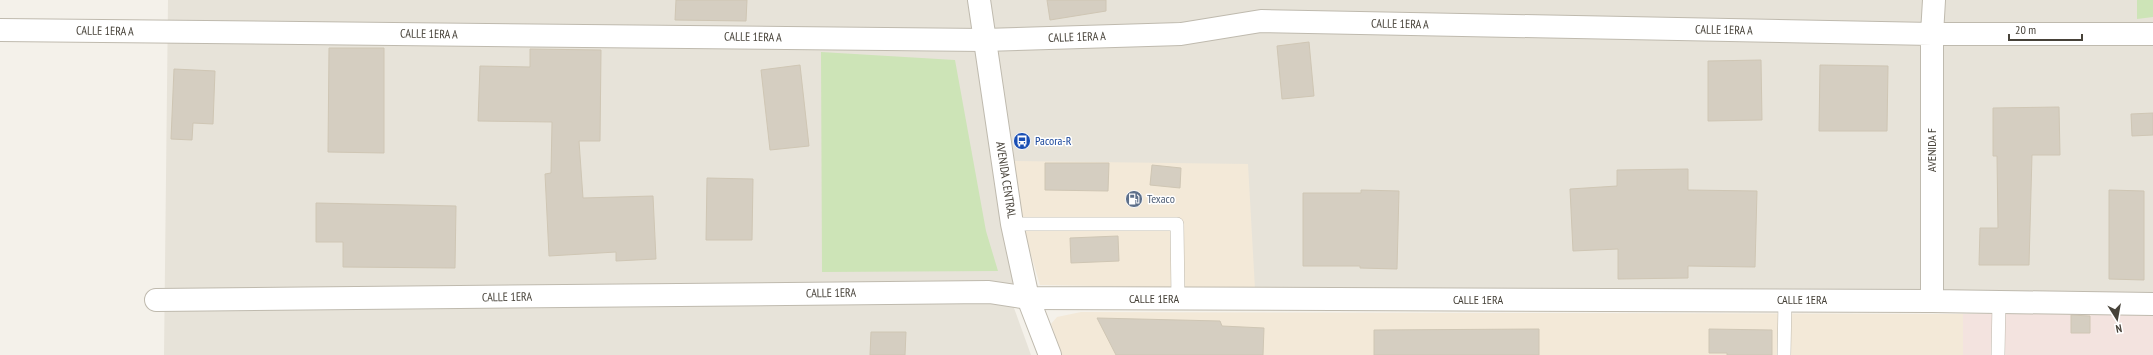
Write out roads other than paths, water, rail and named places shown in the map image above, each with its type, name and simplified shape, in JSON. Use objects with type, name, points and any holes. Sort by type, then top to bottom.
[{"type":"street","name":"AVENIDA CENTRAL","points":[[979,0],[1012,224],[1028,298],[1050,355]]},
{"type":"street","name":"AVENIDA F","points":[[1932,301],[1932,34],[1934,0]]},
{"type":"street","name":"CALLE 1ERA A","points":[[0,30],[984,40],[1181,34],[1261,21],[1932,34],[2153,34]]},
{"type":"street","name":"CALLE 1ERA","points":[[156,300],[981,292],[1028,298],[1785,300],[2153,304]]},
{"type":"lane","points":[[1012,224],[1177,224],[1178,299]]},
{"type":"lane","points":[[1784,355],[1785,300]]},
{"type":"lane","points":[[1998,355],[1999,302]]},
{"type":"place","name":"Pacora-R","points":[[1022,141]]},
{"type":"place","name":"Texaco","points":[[1134,199]]}]
